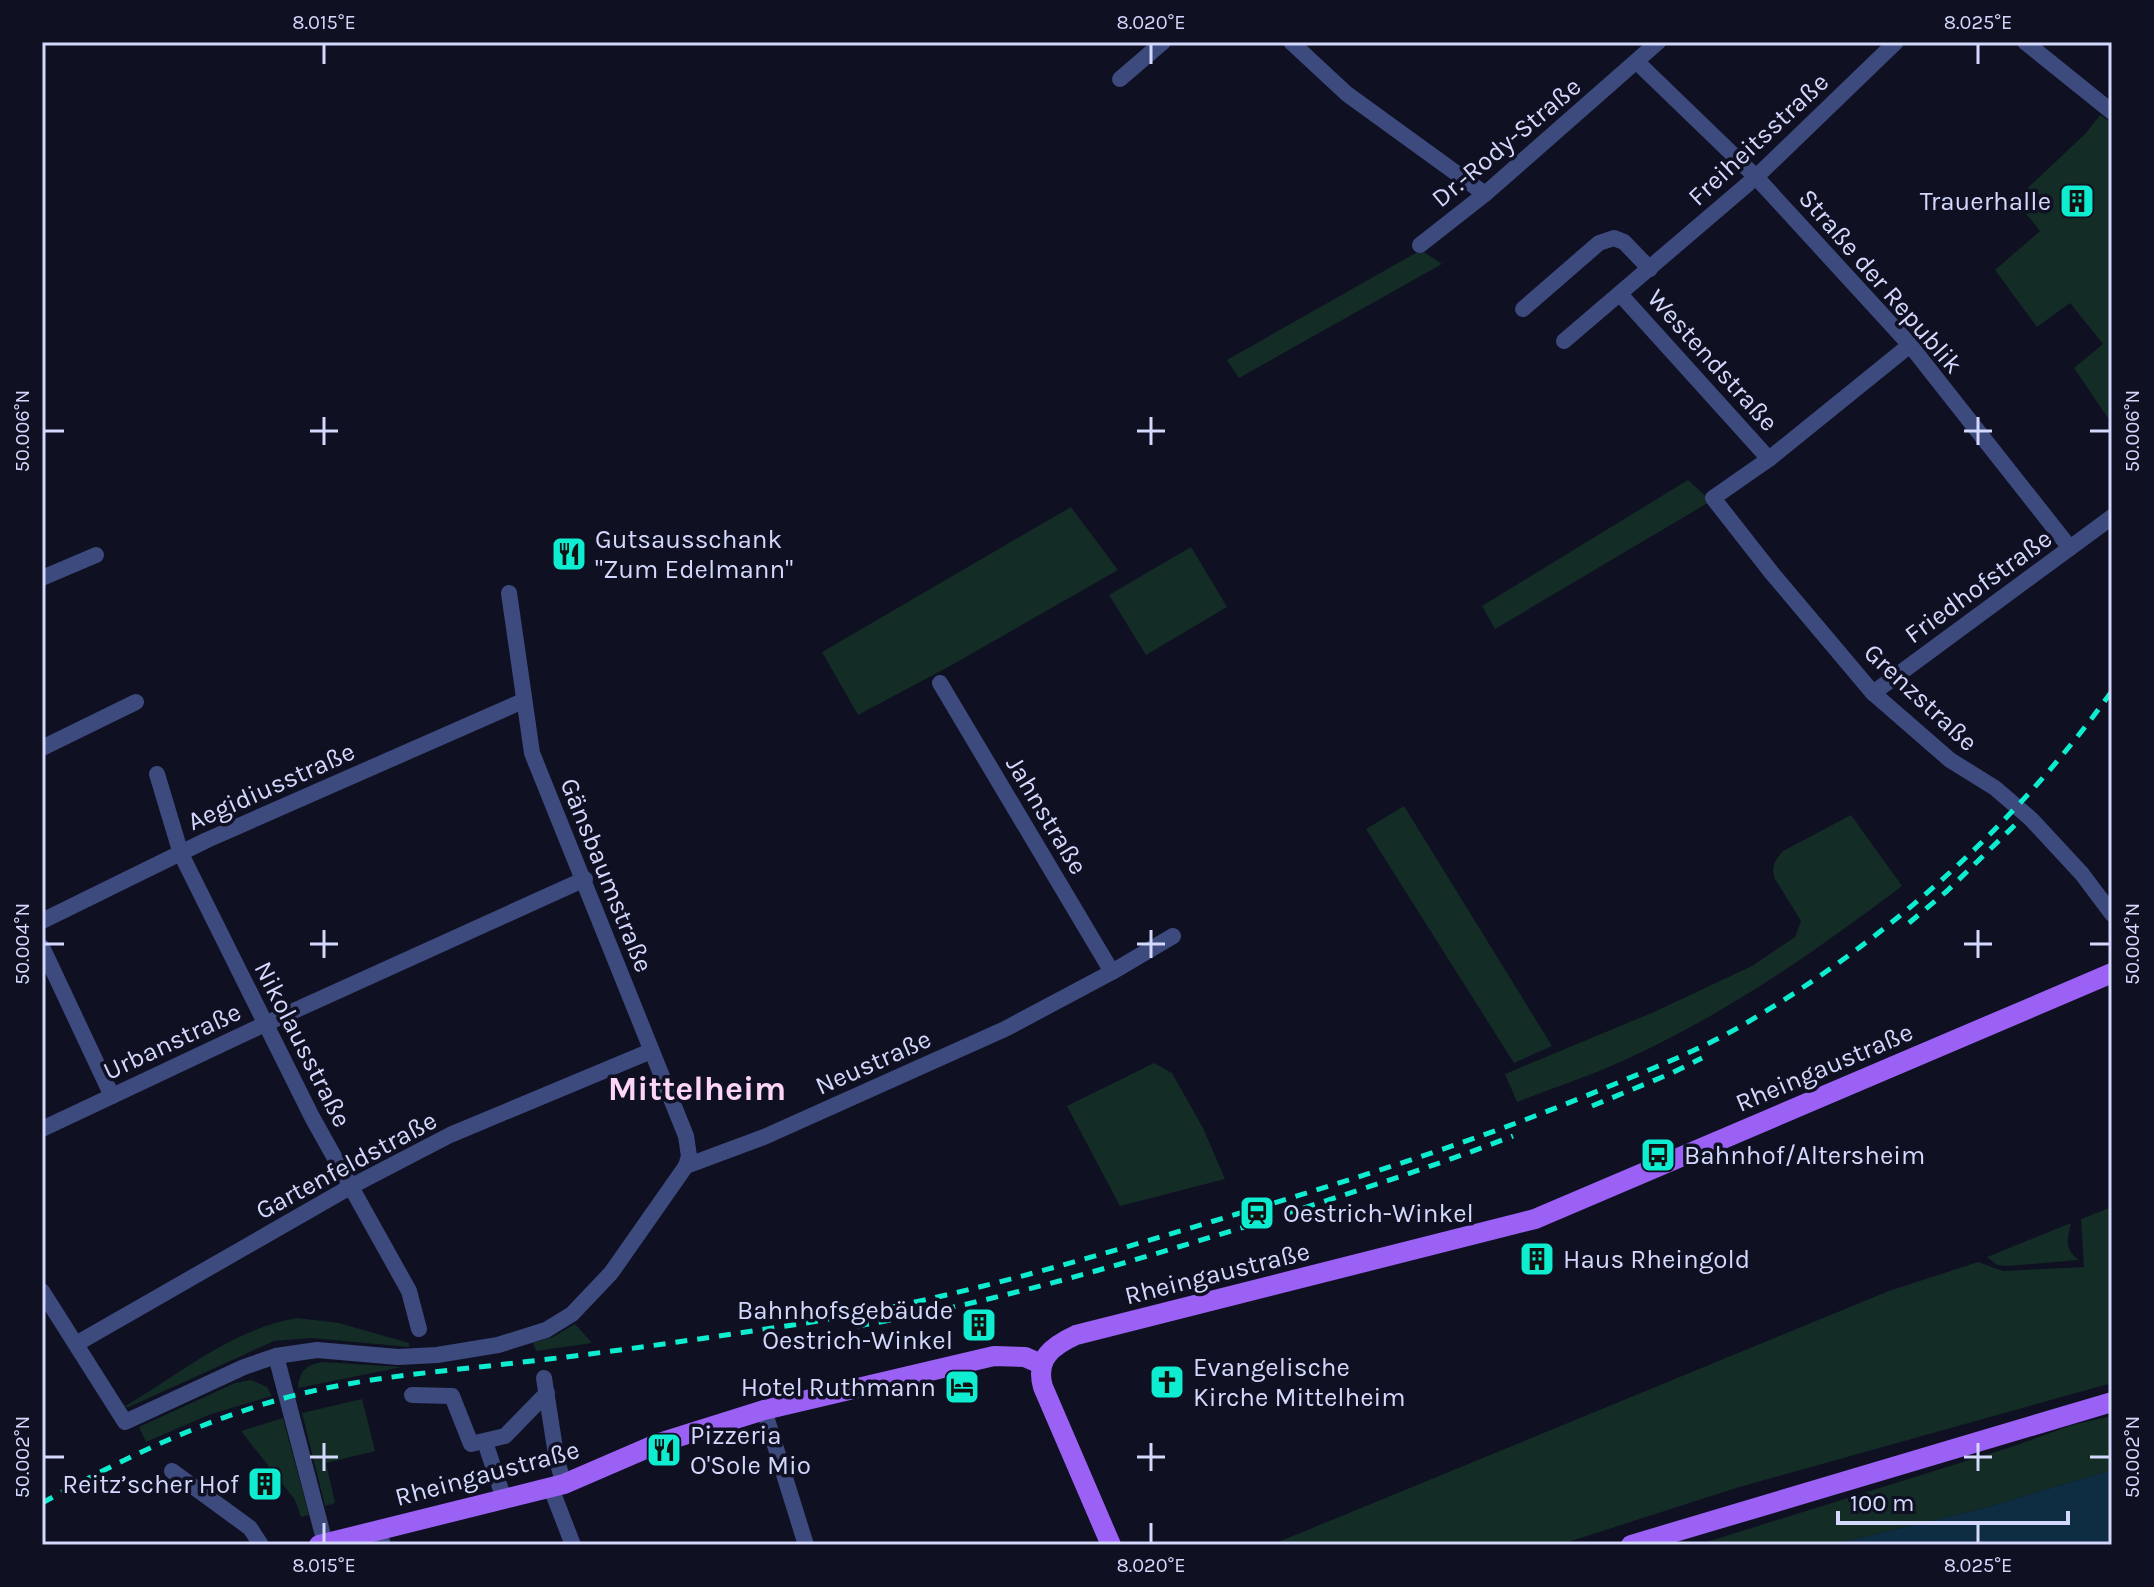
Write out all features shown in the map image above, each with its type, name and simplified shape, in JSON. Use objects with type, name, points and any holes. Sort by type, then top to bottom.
[{"type":"main road","name":"Rheingaustraße","points":[[322,1544],[381,1537],[557,1486],[659,1443],[764,1410],[994,1356],[1025,1357],[1041,1364],[1047,1353],[1059,1343],[1076,1335],[1535,1219],[2112,973]]},
{"type":"main road","points":[[1041,1364],[1040,1378],[1045,1392],[1111,1545]]},
{"type":"main road","points":[[1631,1545],[2112,1402]]},
{"type":"street","points":[[1120,79],[1163,42]]},
{"type":"street","points":[[1291,42],[1347,94],[1485,194]]},
{"type":"street","name":"Dr.-Rody-Straße","points":[[1420,245],[1485,194],[1658,42]]},
{"type":"street","name":"Freiheitsstraße","points":[[1564,341],[1756,177],[1896,42]]},
{"type":"street","points":[[2025,42],[2112,112]]},
{"type":"street","name":"Straße der Republik","points":[[1637,62],[1756,177],[1910,345],[2070,548]]},
{"type":"street","points":[[1523,309],[1599,243],[1614,238],[1624,242],[1650,269]]},
{"type":"street","name":"Westendstraße","points":[[1620,294],[1769,459]]},
{"type":"street","name":"Westendstraße","points":[[1713,498],[1769,459],[1910,345]]},
{"type":"street","name":"Grenzstraße","points":[[1713,498],[1873,693],[1950,760],[1995,788],[2031,819],[2082,874],[2112,914]]},
{"type":"street","name":"Friedhofstraße","points":[[1873,693],[2112,517]]},
{"type":"street","points":[[42,578],[96,555]]},
{"type":"street","name":"Gänsbaumstraße","points":[[509,593],[532,753],[686,1136],[689,1156],[686,1166]]},
{"type":"street","name":"Jahnstraße","points":[[940,683],[1112,972]]},
{"type":"street","name":"Aegidiusstraße","points":[[42,921],[181,854],[523,701]]},
{"type":"street","points":[[42,748],[136,702]]},
{"type":"street","name":"Nikolausstraße","points":[[157,774],[181,854],[350,1187],[409,1291],[419,1329]]},
{"type":"street","name":"Urbanstraße","points":[[42,1129],[585,879]]},
{"type":"street","name":"Neustraße","points":[[686,1166],[764,1137],[1005,1029],[1173,936]]},
{"type":"street","points":[[42,947],[112,1096]]},
{"type":"street","name":"Gartenfeldstraße","points":[[76,1344],[350,1187],[475,1123],[651,1051]]},
{"type":"street","points":[[42,1291],[125,1422],[244,1367],[276,1356],[317,1350],[414,1357],[498,1345],[531,1336],[562,1322],[611,1273],[686,1166]]},
{"type":"street","points":[[276,1356],[322,1544]]},
{"type":"street","points":[[412,1395],[452,1396],[471,1444],[505,1436],[546,1386],[557,1461],[557,1486],[573,1545]]},
{"type":"street","points":[[764,1410],[806,1545]]},
{"type":"street","points":[[485,1442],[504,1499]]},
{"type":"street","points":[[172,1471],[250,1528],[261,1545]]},
{"type":"green space","points":[[2100,115],[2112,123],[2112,424],[2074,368],[2103,344],[2070,303],[2037,327],[1995,270],[2040,231],[2015,200],[2086,133]]},
{"type":"green space","points":[[1421,250],[1442,264],[1239,378],[1227,360]]},
{"type":"green space","points":[[1688,480],[1711,501],[1495,629],[1482,606]]},
{"type":"green space","points":[[1071,507],[1118,570],[858,715],[822,652]]},
{"type":"green space","points":[[1191,547],[1227,607],[1146,655],[1109,595]]},
{"type":"green space","points":[[1404,806],[1552,1046],[1514,1063],[1366,829]]},
{"type":"green space","points":[[1851,815],[1902,886],[1804,957],[1703,1020],[1617,1063],[1517,1102],[1505,1074],[1654,1012],[1752,966],[1795,937],[1801,921],[1775,879],[1775,861],[1783,851]]},
{"type":"green space","points":[[1154,1063],[1172,1073],[1203,1128],[1225,1179],[1120,1206],[1067,1106]]},
{"type":"green space","points":[[2112,1207],[2112,1383],[1736,1488],[1559,1545],[1271,1545],[1889,1291],[1978,1262],[2003,1271],[2084,1267],[2081,1219]]},
{"type":"green space","points":[[2071,1223],[2068,1244],[2079,1260],[2008,1266],[1997,1265],[1987,1257]]},
{"type":"green space","points":[[297,1318],[339,1323],[409,1343],[409,1347],[312,1338],[274,1341],[124,1407],[229,1342]]},
{"type":"green space","points":[[575,1324],[592,1343],[536,1351],[533,1343],[553,1337]]},
{"type":"green space","points":[[323,1362],[402,1367],[298,1388],[305,1369]]},
{"type":"green space","points":[[251,1380],[267,1387],[272,1396],[211,1414],[146,1442],[139,1427],[235,1383]]},
{"type":"green space","points":[[362,1399],[375,1451],[326,1463],[335,1503],[325,1506],[302,1413]]},
{"type":"green space","points":[[2112,1416],[2112,1470],[1981,1509],[1830,1545],[1697,1545],[2072,1425]]},
{"type":"green space","points":[[283,1418],[309,1515],[301,1517],[295,1500],[241,1431]]},
{"type":"water","points":[[2112,1470],[2112,1545],[1830,1545],[1981,1509]]},
{"type":"railway","points":[[42,1503],[177,1436],[294,1396],[395,1377],[793,1325],[906,1304],[1072,1262],[1284,1200],[1515,1124],[1725,1035],[1846,958],[1944,878],[1990,834],[2074,741],[2112,691]]},
{"type":"railway","points":[[1909,923],[2015,825]]},
{"type":"railway","points":[[1592,1106],[1702,1058]]},
{"type":"railway","points":[[857,1326],[1004,1295],[1148,1256],[1379,1183],[1513,1136]]},
{"type":"place","name":"Trauerhalle","points":[[2077,201]]},
{"type":"place","name":"Gutsausschank \"Zum Edelmann\"","points":[[569,554]]},
{"type":"place","name":"Bahnhof/Altersheim","points":[[1658,1155]]},
{"type":"place","name":"Oestrich-Winkel","points":[[1257,1213]]},
{"type":"place","name":"Haus Rheingold","points":[[1537,1259]]},
{"type":"place","name":"Bahnhofsgebäude Oestrich-Winkel","points":[[979,1325]]},
{"type":"place","name":"Evangelische Kirche Mittelheim","points":[[1167,1382]]},
{"type":"place","name":"Hotel Ruthmann","points":[[962,1387]]},
{"type":"place","name":"Pizzeria O'Sole Mio","points":[[664,1450]]},
{"type":"place","name":"Reitz’scher Hof","points":[[265,1484]]},
{"type":"district","name":"Mittelheim","points":[[697,1088]]}]
